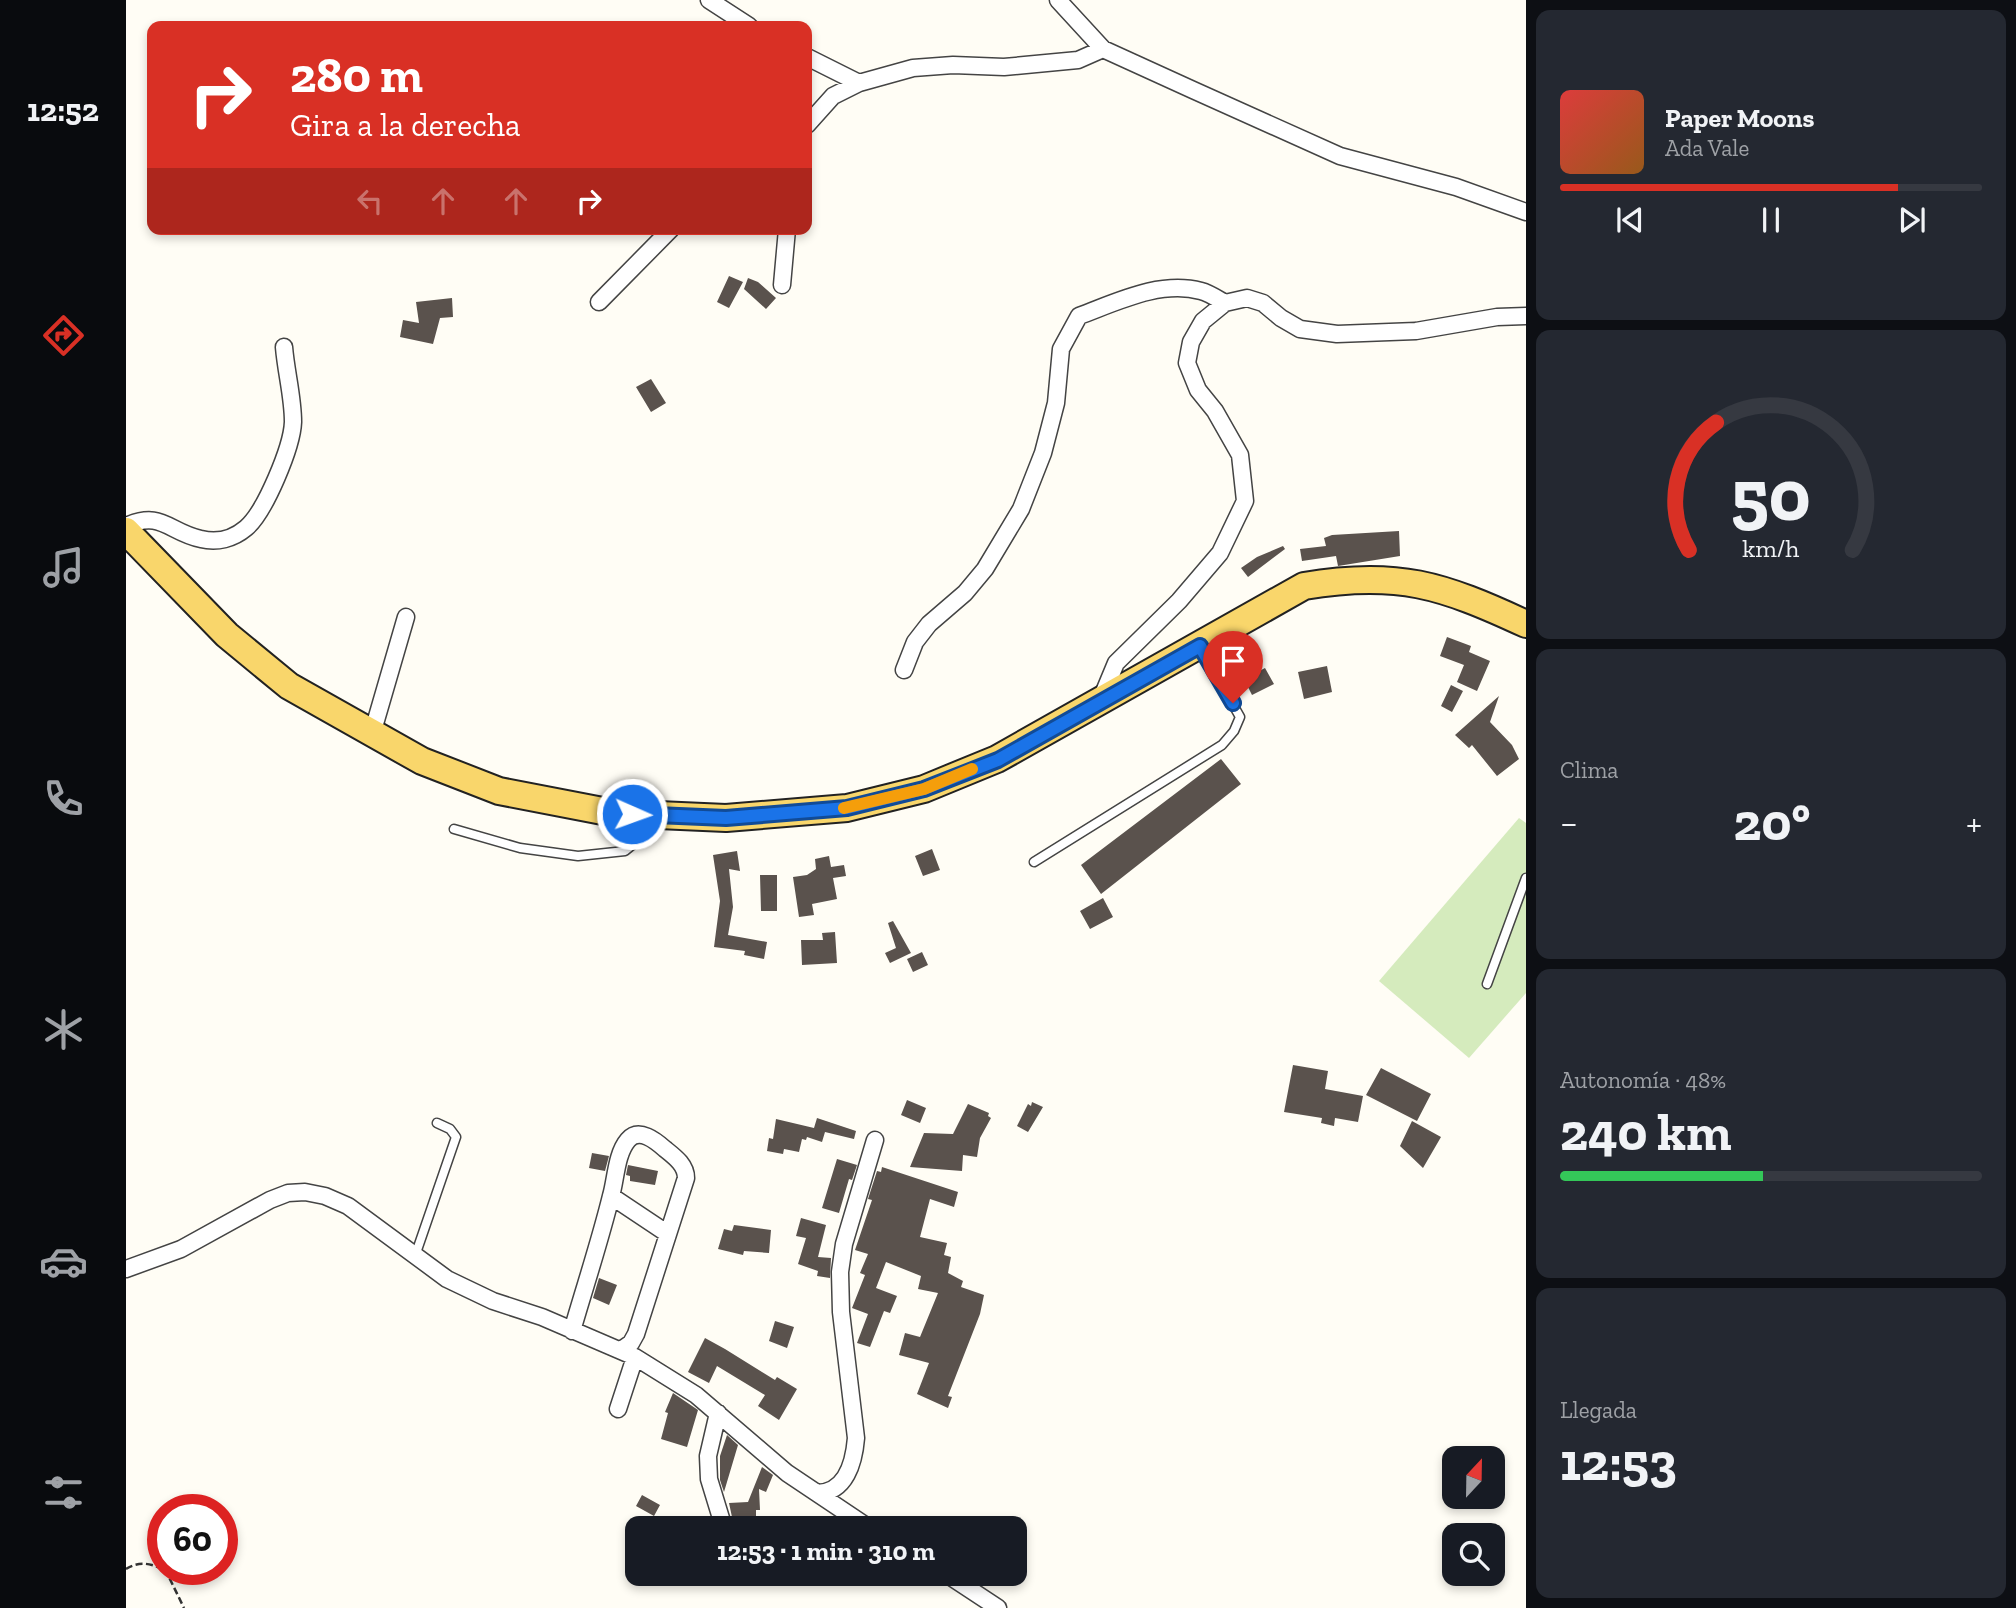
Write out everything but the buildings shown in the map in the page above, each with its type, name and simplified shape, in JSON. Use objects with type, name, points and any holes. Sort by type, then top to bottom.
[{"type":"main road","points":[[126,529],[227,635],[289,686],[422,761],[499,791],[613,813],[726,818],[847,808],[924,789],[998,760],[1304,586],[1343,579],[1394,579],[1440,588],[1526,624]]},
{"type":"street","points":[[709,0],[741,21]]},
{"type":"street","points":[[1058,0],[1103,49],[1340,156],[1456,187],[1526,212]]},
{"type":"street","points":[[812,119],[833,96],[859,83],[913,68],[953,65],[1004,67],[1078,60],[1103,49]]},
{"type":"street","points":[[812,60],[859,83]]},
{"type":"street","points":[[599,302],[666,235]]},
{"type":"street","points":[[782,285],[787,235]]},
{"type":"street","points":[[904,670],[915,642],[929,624],[965,593],[985,569],[1021,509],[1043,453],[1056,403],[1061,349],[1079,316],[1138,295],[1175,287],[1203,291],[1225,303]]},
{"type":"street","points":[[1099,704],[1116,663],[1179,601],[1220,553],[1245,501],[1240,455],[1215,411],[1198,390],[1187,363],[1191,342],[1203,321],[1225,303],[1247,298],[1263,303],[1300,329],[1337,334],[1416,331],[1497,317],[1526,316]]},
{"type":"street","points":[[126,529],[141,520],[157,520],[202,540],[225,541],[247,527],[283,466],[293,423],[284,347]]},
{"type":"street","points":[[372,734],[406,617]]},
{"type":"street","points":[[572,1331],[620,1156],[628,1140],[639,1135],[660,1144],[686,1171],[686,1178],[628,1353],[618,1409]]},
{"type":"street","points":[[817,1493],[832,1491],[849,1471],[855,1458],[856,1438],[839,1272],[844,1244],[875,1140]]},
{"type":"street","points":[[126,1269],[181,1249],[270,1200],[288,1193],[305,1192],[325,1196],[348,1206],[447,1279],[628,1353],[696,1395],[787,1473],[851,1516]]},
{"type":"street","points":[[611,1196],[668,1234]]},
{"type":"street","points":[[718,1413],[708,1456],[709,1479],[720,1516]]},
{"type":"street","points":[[965,1586],[998,1608]]},
{"type":"lane","points":[[1034,862],[1222,745],[1234,731],[1240,717],[1200,646]]},
{"type":"lane","points":[[454,829],[520,848],[578,856],[625,851],[670,815]]},
{"type":"lane","points":[[1487,984],[1526,878]]},
{"type":"lane","points":[[415,1256],[456,1137],[450,1129],[437,1123]]},
{"type":"path","points":[[126,1569],[135,1564],[147,1563]]},
{"type":"path","points":[[173,1585],[184,1608]]},
{"type":"green space","points":[[1519,818],[1526,823],[1526,993],[1469,1058],[1379,981]]},
{"type":"slow traffic","points":[[844,808],[924,789],[972,769]]},
{"type":"route","points":[[632,814],[726,818],[847,808],[924,789],[998,760],[1200,646],[1233,703]]}]
